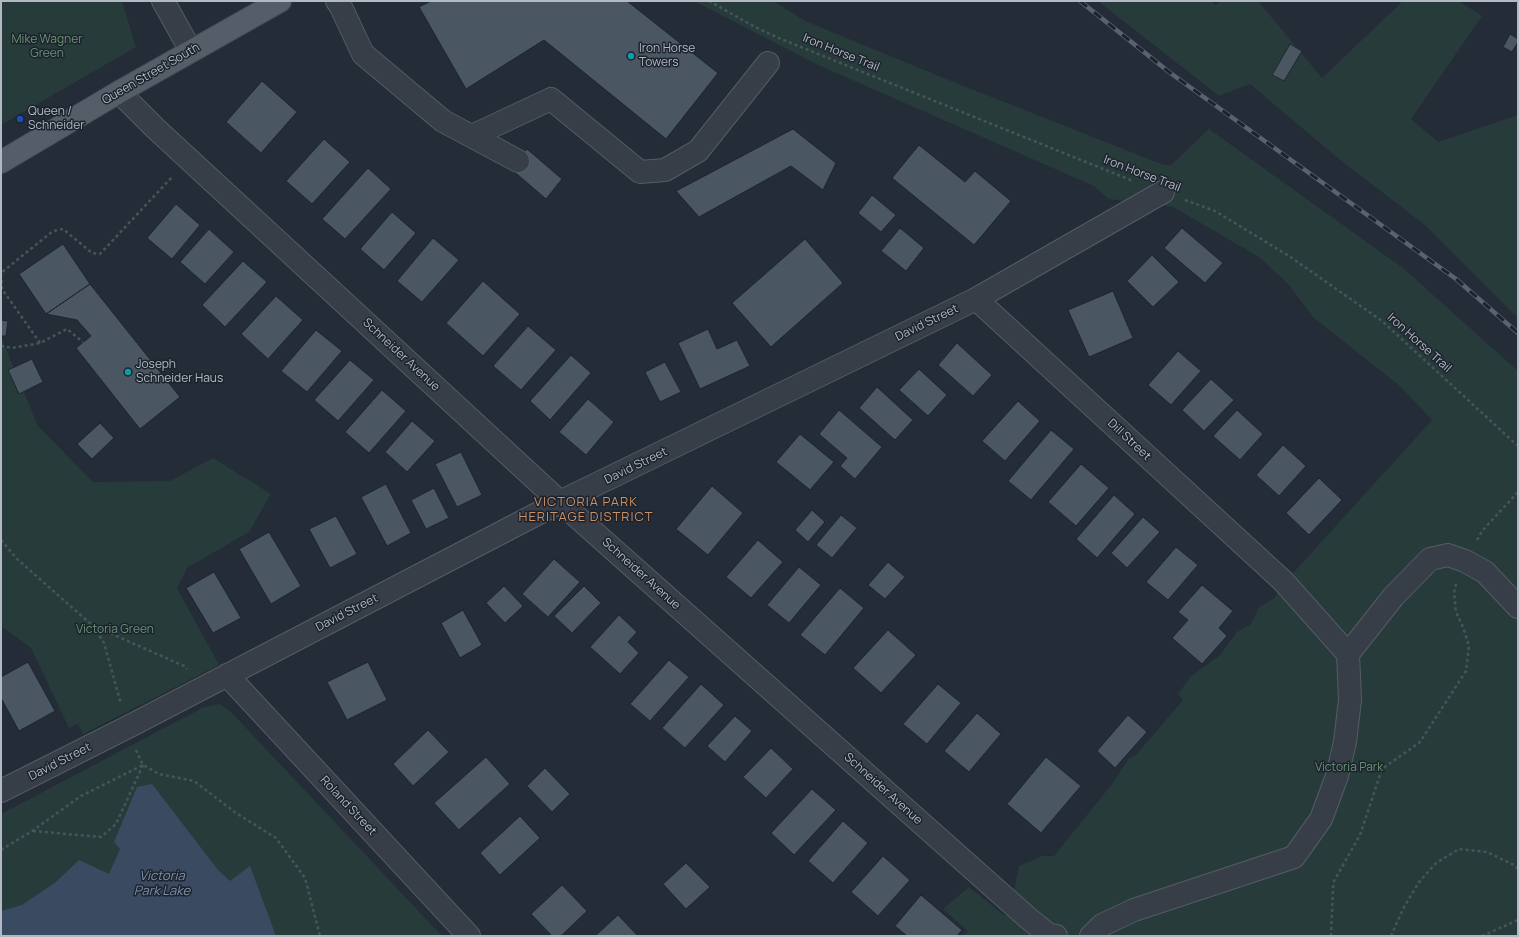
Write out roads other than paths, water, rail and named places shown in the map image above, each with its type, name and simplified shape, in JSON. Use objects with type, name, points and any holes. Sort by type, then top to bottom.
[{"type":"main road","name":"Queen Street South","points":[[2,162],[119,92],[280,1]]},
{"type":"street","points":[[163,1],[191,51]]},
{"type":"street","points":[[336,1],[341,7],[363,54],[443,122],[472,136],[551,99],[640,172],[665,170],[698,151],[768,63]]},
{"type":"street","name":"Schneider Avenue","points":[[119,92],[189,159],[560,502],[1028,918],[1049,934],[1056,936]]},
{"type":"street","name":"David Street","points":[[1,791],[128,727],[560,502],[976,299],[1163,192]]},
{"type":"street","name":"Dill Street","points":[[976,299],[1283,581],[1348,654]]},
{"type":"street","points":[[1091,936],[1102,925],[1134,910],[1294,857],[1321,819],[1337,776],[1345,742],[1350,700],[1348,654],[1393,597],[1430,559],[1448,555],[1465,561],[1486,572],[1518,607]]},
{"type":"street","name":"Roland Street","points":[[227,675],[469,936]]},
{"type":"water","name":"Victoria Park Lake","points":[[152,784],[218,870],[230,881],[250,866],[276,936],[1,936],[1,911],[22,905],[56,882],[79,860],[109,874],[120,849],[114,842],[137,787]]},
{"type":"railway","points":[[1080,1],[1169,72],[1456,279],[1518,333]]},
{"type":"place","name":"Iron Horse Towers","points":[[631,56]]},
{"type":"place","name":"Queen / Schneider","points":[[20,119]]},
{"type":"place","name":"Joseph Schneider Haus","points":[[128,372]]},
{"type":"district","name":"VICTORIA PARK HERITAGE DISTRICT","points":[[586,510]]},
{"type":"park label","name":"Mike Wagner Green","points":[[47,47]]},
{"type":"park label","name":"Victoria Green","points":[[115,630]]},
{"type":"park label","name":"Victoria Park","points":[[1349,768]]}]
